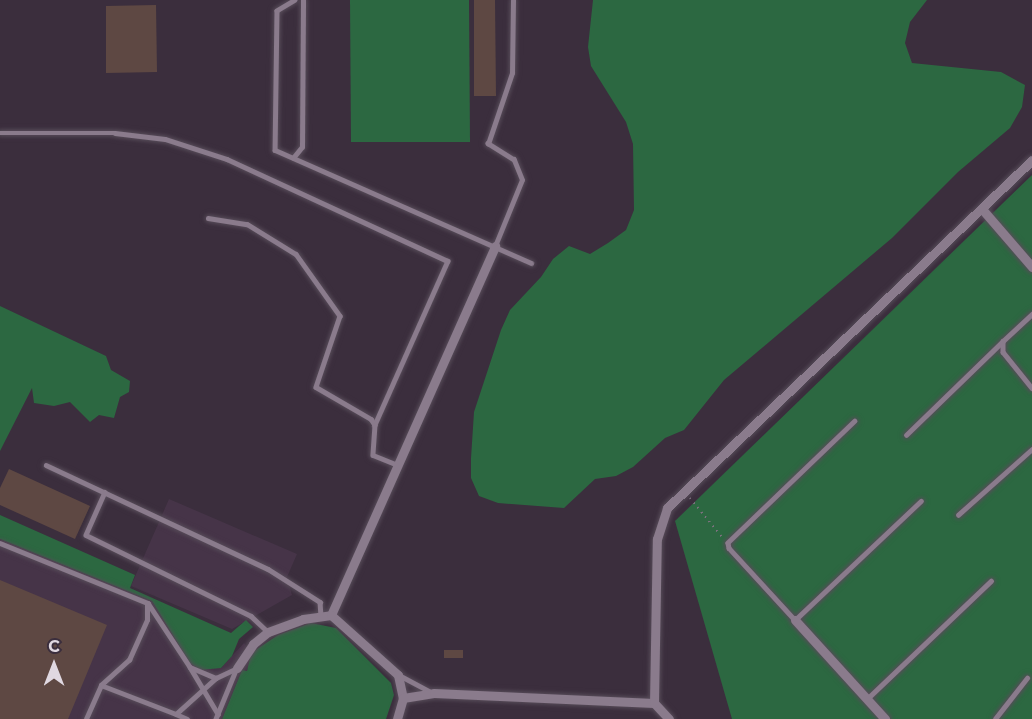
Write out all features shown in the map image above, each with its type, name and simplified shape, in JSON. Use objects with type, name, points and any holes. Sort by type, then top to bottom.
[{"type":"street","points":[[654,704],[657,538],[667,508],[686,487],[1032,160]]},
{"type":"street","points":[[982,209],[1032,267]]},
{"type":"street","points":[[237,668],[253,644],[268,632],[326,615],[398,465],[495,246]]},
{"type":"street","points":[[326,615],[398,675],[403,698],[396,719]]},
{"type":"street","points":[[795,620],[885,719]]},
{"type":"street","points":[[403,698],[434,693],[654,704],[669,719]]},
{"type":"lane","points":[[295,0],[277,11],[275,150],[531,263]]},
{"type":"lane","points":[[293,158],[302,147],[303,0]]},
{"type":"lane","points":[[495,246],[522,180],[514,160],[488,144],[512,73],[513,0]]},
{"type":"lane","points":[[0,133],[115,133],[165,139],[227,159],[448,261],[375,425],[373,455],[398,465]]},
{"type":"lane","points":[[208,218],[248,224],[296,254],[340,316],[316,387],[375,425]]},
{"type":"lane","points":[[906,435],[1032,314]]},
{"type":"lane","points":[[1003,341],[1003,352],[1032,388]]},
{"type":"lane","points":[[855,421],[728,543],[795,620],[921,501]]},
{"type":"lane","points":[[958,515],[1032,449]]},
{"type":"lane","points":[[46,465],[268,569],[320,602],[326,615]]},
{"type":"lane","points":[[105,492],[86,535],[251,616],[268,632]]},
{"type":"lane","points":[[0,543],[147,603],[204,689],[217,717]]},
{"type":"lane","points":[[867,699],[991,581]]},
{"type":"lane","points":[[86,719],[101,685],[129,660],[147,620],[147,603]]},
{"type":"lane","points":[[190,667],[216,678]]},
{"type":"lane","points":[[176,714],[216,678],[237,668]]},
{"type":"lane","points":[[217,717],[237,668]]},
{"type":"lane","points":[[398,675],[434,693]]},
{"type":"lane","points":[[995,719],[1027,678]]},
{"type":"lane","points":[[101,685],[188,719]]},
{"type":"path","points":[[686,487],[693,504],[728,543]]},
{"type":"shaded area","points":[[169,499],[297,554],[287,577],[292,595],[232,629],[131,586]]},
{"type":"shaded area","points":[[0,539],[152,601],[190,663],[221,668],[244,643],[251,653],[249,666],[247,671],[242,670],[222,719],[0,719]]},
{"type":"green space","points":[[350,0],[469,0],[470,142],[351,142]]},
{"type":"green space","points":[[593,0],[927,0],[910,22],[905,43],[912,63],[1001,72],[1025,85],[1022,107],[1010,128],[958,172],[892,238],[724,380],[684,430],[665,438],[633,467],[616,476],[595,479],[564,508],[498,503],[479,496],[471,478],[471,458],[474,412],[501,330],[510,310],[541,277],[553,259],[569,246],[590,254],[626,230],[634,210],[633,144],[626,122],[591,66],[588,47]]},
{"type":"green space","points":[[1032,175],[1032,719],[732,719],[675,521]]},
{"type":"green space","points":[[0,306],[106,356],[111,370],[130,381],[129,392],[120,397],[114,418],[99,415],[90,422],[70,402],[54,406],[34,403],[32,388],[0,451]]},
{"type":"green space","points":[[0,515],[135,575],[130,588],[231,633],[246,620],[253,627],[239,639],[232,656],[221,668],[200,670],[190,663],[152,601],[0,539]]},
{"type":"green space","points":[[311,623],[336,628],[391,683],[394,695],[386,719],[222,719],[242,670],[247,671],[251,653],[278,635]]},
{"type":"building","points":[[474,0],[495,0],[496,96],[474,96]]},
{"type":"building","points":[[156,5],[157,72],[106,73],[106,6]]},
{"type":"building","points":[[9,469],[90,506],[75,539],[0,505],[0,488]]},
{"type":"building","points":[[0,580],[107,625],[68,719],[0,719]]},
{"type":"building","points":[[444,650],[463,650],[463,658],[444,658]]}]
